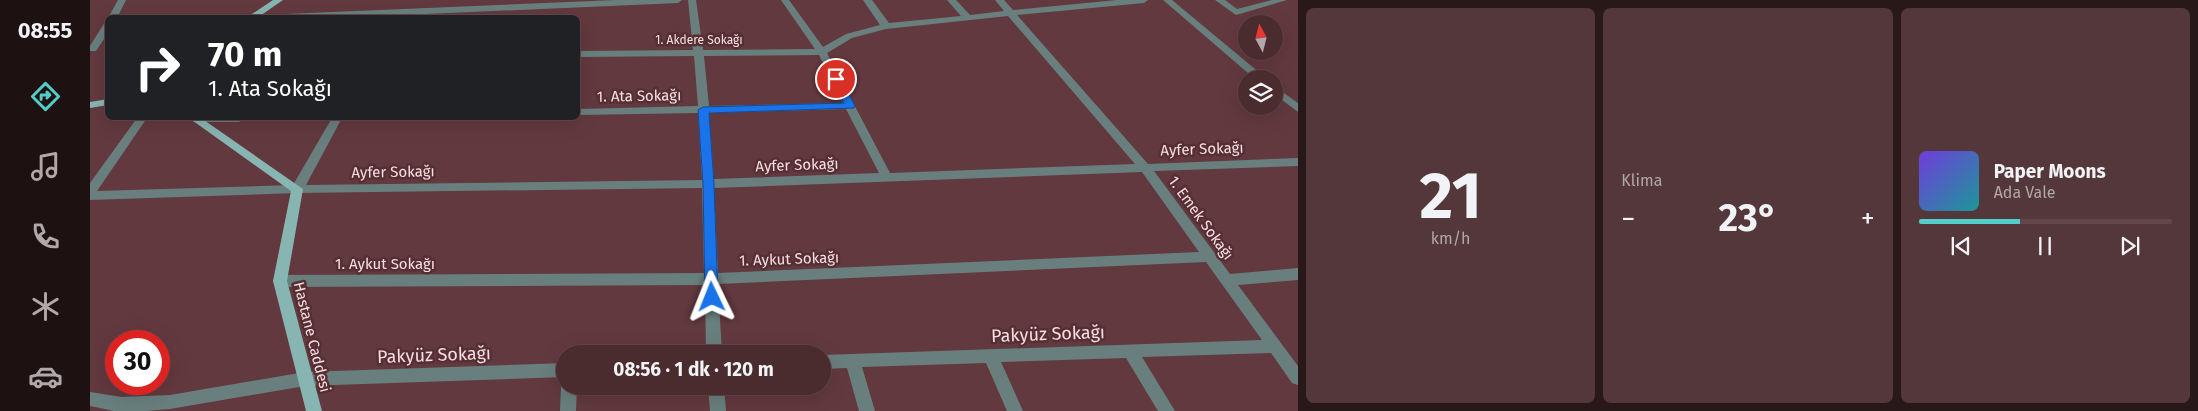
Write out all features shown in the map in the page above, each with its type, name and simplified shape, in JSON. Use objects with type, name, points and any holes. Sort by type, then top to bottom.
[{"type":"main road","points":[[255,15],[279,0]]},
{"type":"main road","points":[[90,105],[105,102]]},
{"type":"main road","points":[[197,120],[297,189]]},
{"type":"main road","name":"Hastane Caddesi","points":[[297,189],[280,281],[314,411]]},
{"type":"street","points":[[114,15],[122,0]]},
{"type":"street","points":[[425,10],[428,0]]},
{"type":"street","points":[[322,15],[521,3],[678,0]]},
{"type":"street","points":[[692,0],[700,52],[708,184],[714,345]]},
{"type":"street","points":[[785,0],[822,52],[887,178]]},
{"type":"street","points":[[867,0],[886,26]]},
{"type":"street","points":[[951,0],[968,18]]},
{"type":"street","name":"1. Emek Sokağı","points":[[999,0],[1145,168],[1298,378]]},
{"type":"street","points":[[822,52],[849,36],[886,26],[1013,14],[1089,3],[1144,0]]},
{"type":"street","points":[[1167,0],[1251,70]]},
{"type":"street","points":[[1219,0],[1236,12],[1283,0]]},
{"type":"street","points":[[91,50],[105,29]]},
{"type":"street","points":[[91,50],[105,43]]},
{"type":"street","name":"1. Akdere Sokağı","points":[[580,54],[822,52]]},
{"type":"street","points":[[1283,96],[1298,109]]},
{"type":"street","name":"1. Ata Sokağı","points":[[580,112],[850,106]]},
{"type":"street","points":[[90,192],[141,120]]},
{"type":"street","points":[[297,189],[336,120]]},
{"type":"street","name":"Ayfer Sokağı","points":[[90,196],[297,189],[708,184],[1298,162]]},
{"type":"street","name":"1. Aykut Sokağı","points":[[280,281],[711,278],[1210,257]]},
{"type":"street","points":[[1227,280],[1298,274]]},
{"type":"street","name":"Pakyüz Sokağı","points":[[831,362],[1275,346]]},
{"type":"street","points":[[1130,351],[1167,411]]},
{"type":"street","points":[[990,356],[1014,411]]},
{"type":"street","points":[[853,361],[867,411]]},
{"type":"street","name":"Pakyüz Sokağı","points":[[90,399],[122,405],[170,402],[305,379],[556,370]]},
{"type":"street","points":[[568,411],[569,395]]},
{"type":"street","points":[[717,395],[718,411]]},
{"type":"route","points":[[712,297],[703,110],[850,106],[836,79]]}]
